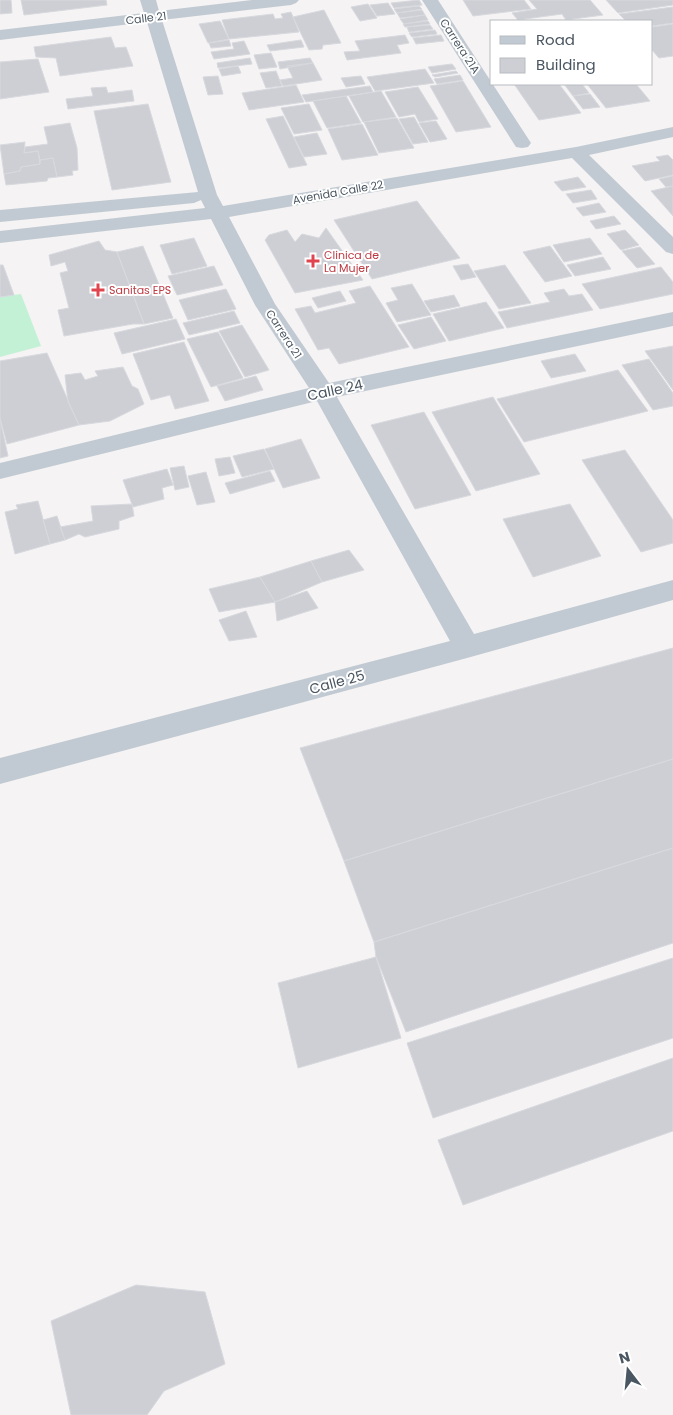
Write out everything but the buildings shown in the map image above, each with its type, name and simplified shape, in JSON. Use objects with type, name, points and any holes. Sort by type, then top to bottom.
[{"type":"street","name":"Carrera 21","points":[[148,0],[217,200],[264,304],[323,392],[467,647]]},
{"type":"street","name":"Calle 21","points":[[0,35],[291,0]]},
{"type":"street","name":"Carrera 21A","points":[[430,0],[522,143]]},
{"type":"street","name":"Avenida Calle 22","points":[[0,237],[217,200],[576,152],[673,132]]},
{"type":"street","points":[[502,146],[541,139]]},
{"type":"street","points":[[576,152],[673,248]]},
{"type":"street","name":"Avenida Calle 22","points":[[0,216],[217,200]]},
{"type":"street","name":"Calle 24","points":[[0,471],[323,392],[673,319]]},
{"type":"street","name":"Calle 25","points":[[0,771],[467,647],[673,590]]},
{"type":"green space","points":[[21,294],[41,346],[0,357],[0,297]]},
{"type":"place","name":"Clinica de La Mujer","points":[[313,261]]},
{"type":"place","name":"Sanitas EPS","points":[[98,290]]}]
